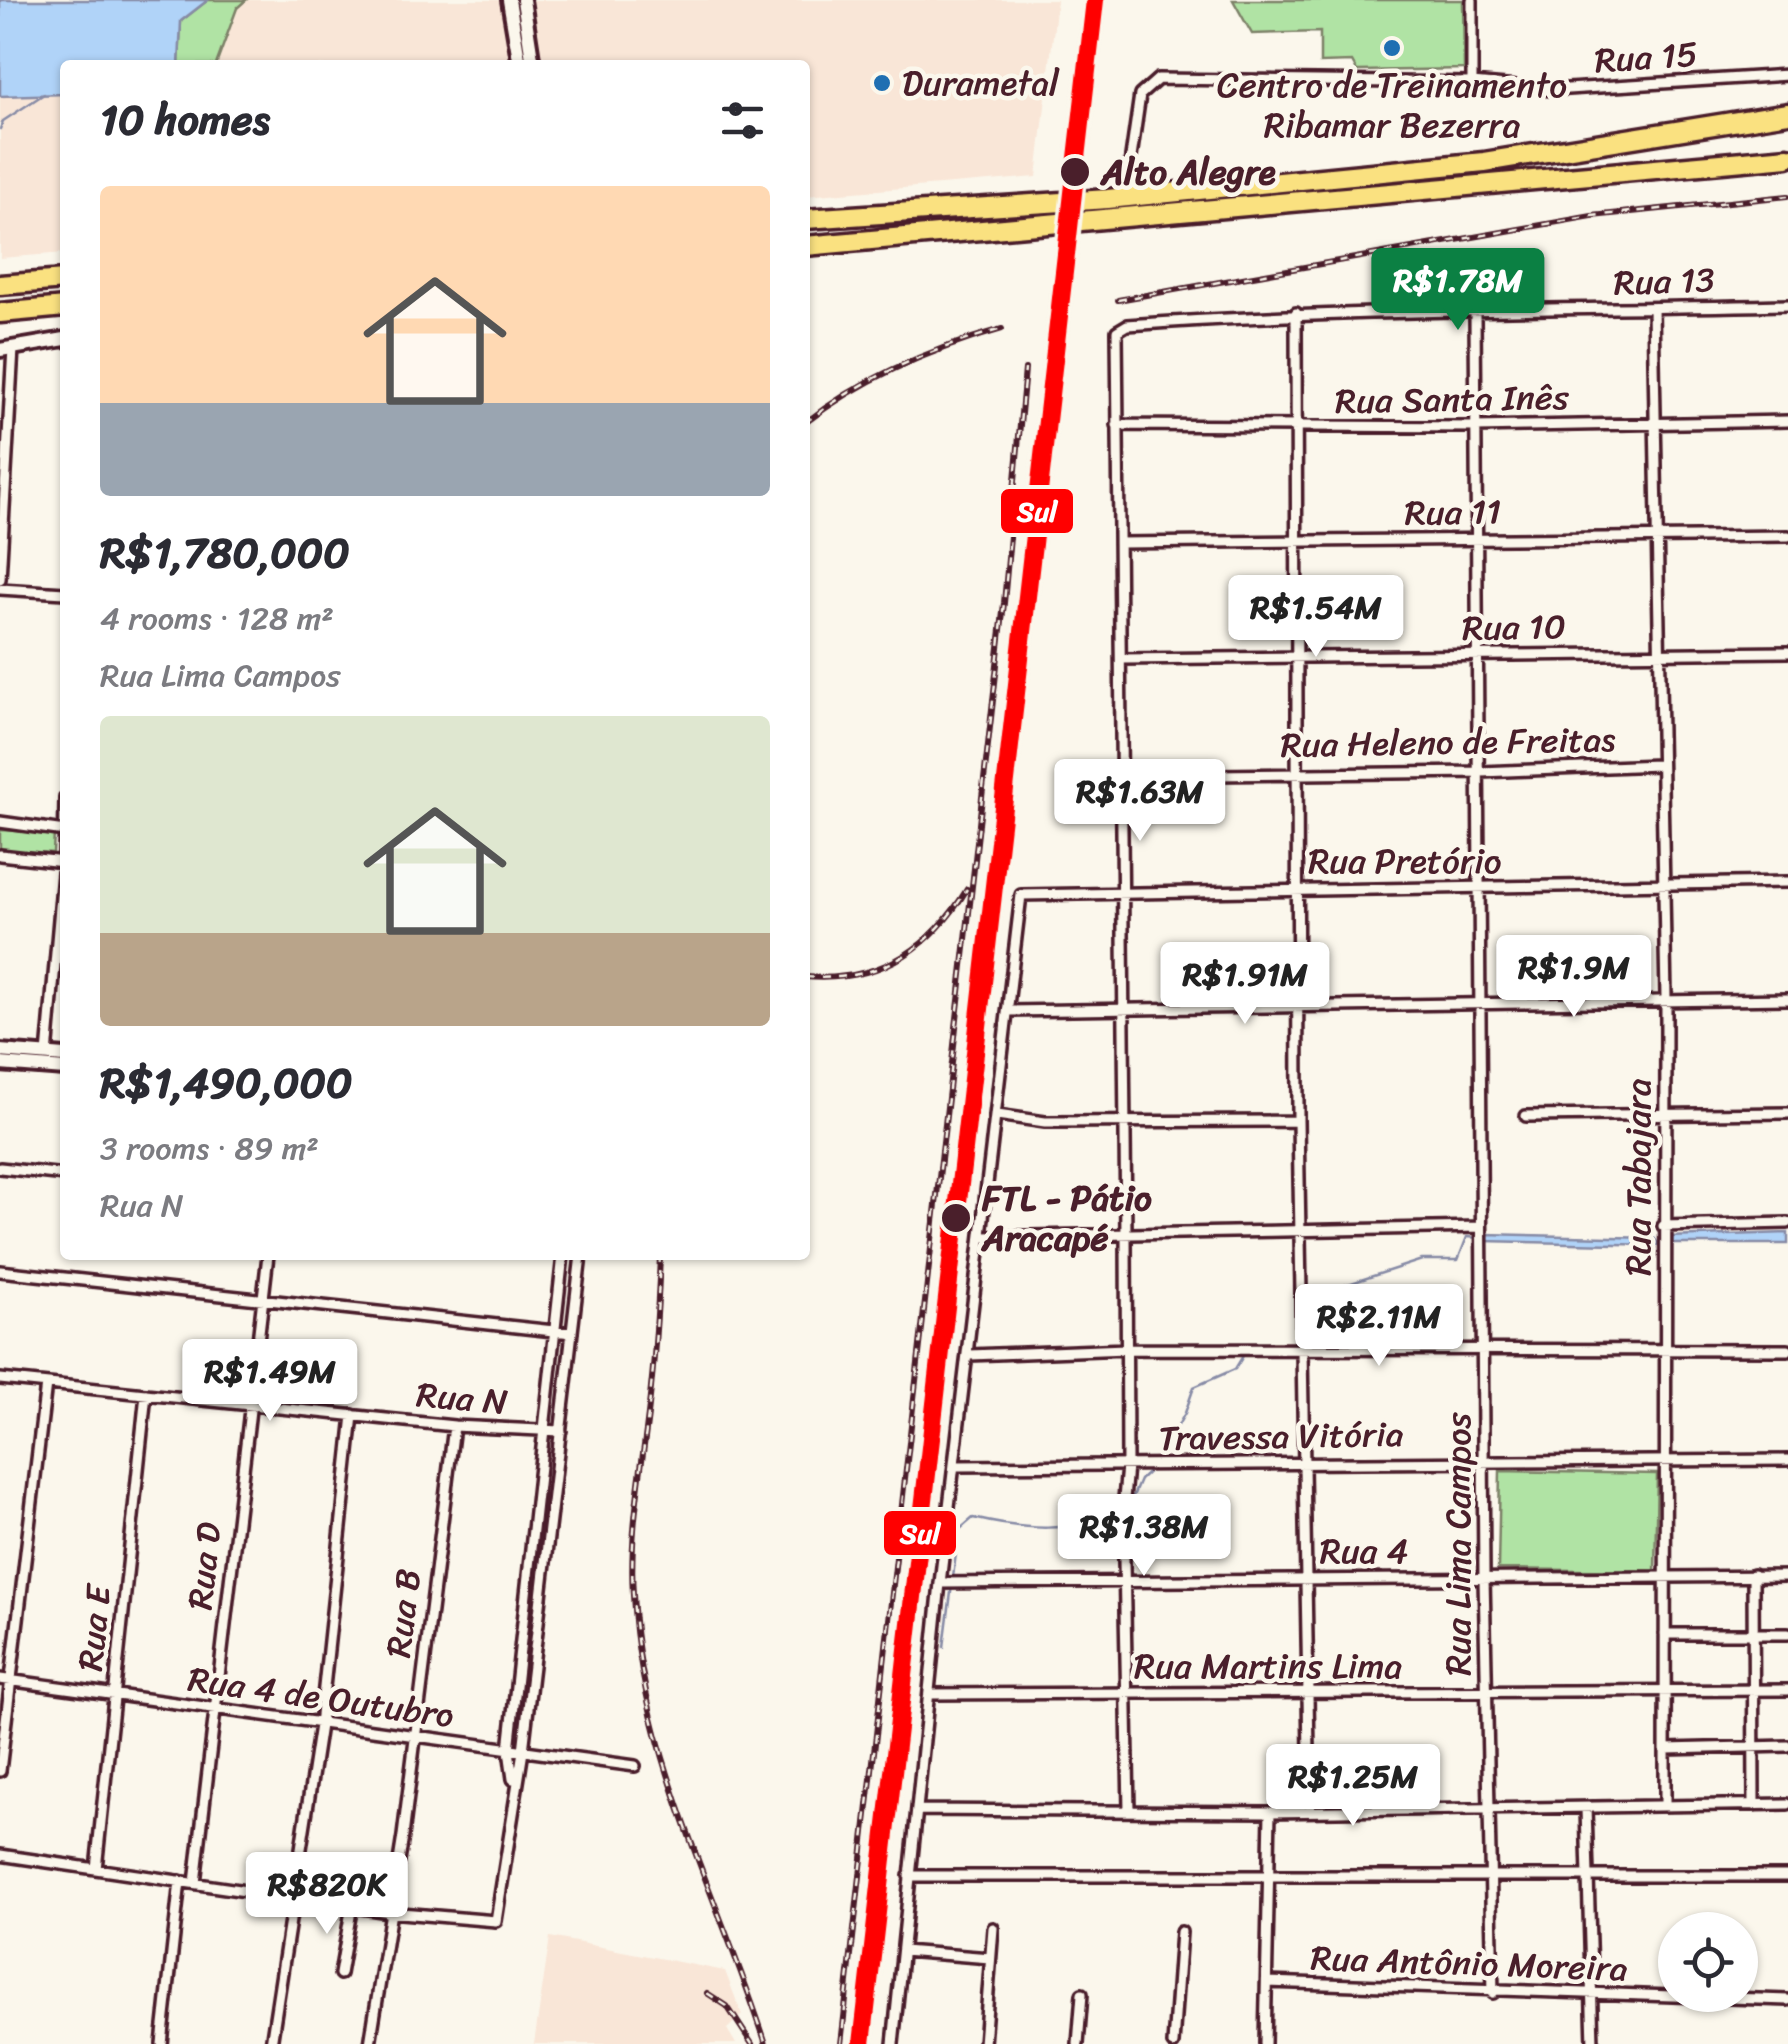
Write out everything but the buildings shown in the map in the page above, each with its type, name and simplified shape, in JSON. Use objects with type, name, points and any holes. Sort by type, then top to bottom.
[{"type":"highway","points":[[810,219],[1135,197],[1484,162],[1788,113]]},
{"type":"highway","points":[[810,246],[1788,157]]},
{"type":"highway","points":[[0,285],[60,280]]},
{"type":"highway","points":[[0,313],[60,306]]},
{"type":"street","points":[[509,0],[519,18],[531,60]]},
{"type":"street","points":[[520,60],[519,18],[523,0]]},
{"type":"street","points":[[1472,0],[1472,83]]},
{"type":"street","name":"Rua 15","points":[[1135,197],[1127,184],[1140,95],[1158,79],[1472,83],[1552,90],[1788,75]]},
{"type":"street","name":"Rua 13","points":[[1117,425],[1118,330],[1123,326],[1296,313],[1475,314],[1788,305]]},
{"type":"street","name":"Rua Tabajara","points":[[1652,308],[1658,765],[1666,998],[1665,1806]]},
{"type":"street","points":[[1296,313],[1298,1121],[1310,1810]]},
{"type":"street","name":"Rua Lima Campos","points":[[1475,314],[1482,772],[1484,1578],[1493,1993]]},
{"type":"street","points":[[0,579],[7,349],[60,340]]},
{"type":"street","name":"Rua Santa Inês","points":[[1117,425],[1298,428],[1788,422]]},
{"type":"street","points":[[1117,425],[1130,1810]]},
{"type":"street","name":"Rua 11","points":[[1119,543],[1788,536]]},
{"type":"street","points":[[0,589],[60,594]]},
{"type":"street","name":"Rua 10","points":[[1122,659],[1788,652]]},
{"type":"street","name":"Rua Heleno de Freitas","points":[[1120,776],[1482,772],[1658,765]]},
{"type":"street","points":[[0,822],[60,830]]},
{"type":"street","points":[[0,855],[60,862]]},
{"type":"street","name":"Rua Pretório","points":[[1008,1010],[1023,894],[1788,882]]},
{"type":"street","points":[[41,1059],[60,896]]},
{"type":"street","points":[[893,2044],[940,1583],[1008,1010],[1788,999]]},
{"type":"street","points":[[0,1051],[60,1067]]},
{"type":"street","points":[[0,1064],[60,1057]]},
{"type":"street","points":[[1526,1116],[1788,1113]]},
{"type":"street","points":[[997,1115],[1045,1122],[1298,1121]]},
{"type":"street","points":[[0,1168],[60,1174]]},
{"type":"street","points":[[1663,1226],[1788,1224]]},
{"type":"street","points":[[983,1238],[1481,1227]]},
{"type":"street","name":"Rua D","points":[[195,1883],[268,1260]]},
{"type":"street","points":[[514,1785],[509,1750],[562,1260]]},
{"type":"street","points":[[0,1855],[390,1912],[496,1922],[514,1785],[523,1751],[580,1260]]},
{"type":"street","points":[[0,1271],[572,1333]]},
{"type":"street","points":[[970,1355],[1126,1349],[1788,1350]]},
{"type":"street","name":"Rua N","points":[[0,1379],[454,1426],[562,1431]]},
{"type":"street","points":[[0,1770],[46,1384]]},
{"type":"street","name":"Rua E","points":[[96,1869],[146,1394]]},
{"type":"street","points":[[271,2044],[320,1725],[353,1415]]},
{"type":"street","name":"Rua B","points":[[370,2044],[416,1738],[454,1426]]},
{"type":"street","name":"Travessa Vitória","points":[[956,1466],[1788,1460]]},
{"type":"street","points":[[1754,1575],[1754,1805]]},
{"type":"street","name":"Rua 4","points":[[940,1583],[1788,1576]]},
{"type":"street","points":[[525,1604],[541,1606]]},
{"type":"street","points":[[1665,1634],[1788,1634]]},
{"type":"street","name":"Rua 4 de Outubro","points":[[0,1679],[114,1698],[635,1766]]},
{"type":"street","name":"Rua Martins Lima","points":[[929,1694],[1788,1690]]},
{"type":"street","points":[[1666,1750],[1788,1746]]},
{"type":"street","points":[[917,1810],[1270,1812],[1788,1804]]},
{"type":"street","points":[[1586,1808],[1594,2044]]},
{"type":"street","points":[[1265,2044],[1270,1812]]},
{"type":"street","points":[[909,1876],[1788,1876]]},
{"type":"street","points":[[162,2044],[180,1880]]},
{"type":"street","points":[[340,1974],[352,1906]]},
{"type":"street","points":[[984,2044],[992,1928]]},
{"type":"street","points":[[1172,2044],[1181,1932]]},
{"type":"street","points":[[902,1951],[990,1958]]},
{"type":"street","name":"Rua Antônio Moreira","points":[[1267,1982],[1493,1993],[1788,2000]]},
{"type":"street","points":[[1078,2044],[1082,1994]]},
{"type":"shaded area","points":[[0,0],[1057,0],[1037,177],[810,196],[810,60],[60,60],[60,253],[0,258]]},
{"type":"shaded area","points":[[550,1937],[725,1971],[742,2015],[727,2029],[736,2044],[534,2044]]},
{"type":"green space","points":[[208,0],[246,0],[237,8],[218,60],[179,60],[181,21]]},
{"type":"green space","name":"Centro de Treinamento Ribamar Bezerra","points":[[1233,0],[1463,0],[1464,69],[1357,71],[1352,62],[1320,63],[1320,32],[1252,34]]},
{"type":"green space","points":[[0,830],[54,833],[53,853],[0,850]]},
{"type":"green space","points":[[1500,1471],[1657,1474],[1655,1571],[1498,1569]]},
{"type":"water","points":[[0,0],[208,0],[181,21],[179,60],[60,60],[60,94],[0,96]]},
{"type":"water","points":[[1788,1233],[1788,1244],[1667,1244],[1667,1237]]},
{"type":"water","points":[[1485,1234],[1654,1238],[1659,1245],[1485,1241]]},
{"type":"waterway","points":[[0,129],[3,121],[44,94]]},
{"type":"waterway","points":[[1304,1291],[1333,1289],[1422,1260],[1458,1260],[1467,1237],[1480,1238]]},
{"type":"waterway","points":[[1249,1344],[1296,1343],[1297,1338]]},
{"type":"waterway","points":[[1159,1459],[1185,1413],[1194,1387],[1235,1369],[1246,1351]]},
{"type":"waterway","points":[[1128,1508],[1140,1480],[1155,1466]]},
{"type":"waterway","points":[[944,1647],[959,1530],[973,1518],[1048,1528],[1084,1523],[1121,1511]]},
{"type":"railway","points":[[1118,300],[1592,216],[1788,196]]},
{"type":"railway","points":[[810,419],[899,366],[1002,329]]},
{"type":"railway","points":[[841,2044],[1004,603],[1025,369]]},
{"type":"railway","points":[[810,977],[856,974],[900,958],[936,930],[967,889]]},
{"type":"railway","points":[[660,1260],[653,1368],[633,1548],[639,1654],[666,1768],[766,2044]]},
{"type":"railway","points":[[707,1993],[727,2006],[752,2044]]},
{"type":"transit line","name":"Sul","points":[[862,2044],[1095,0]]},
{"type":"place","name":"Centro de Treinamento Ribamar Bezerra","points":[[1392,48]]},
{"type":"place","name":"Durametal","points":[[882,83]]},
{"type":"place","name":"Alto Alegre","points":[[1075,172]]},
{"type":"place","name":"FTL - Pátio Aracapé","points":[[956,1218]]}]
